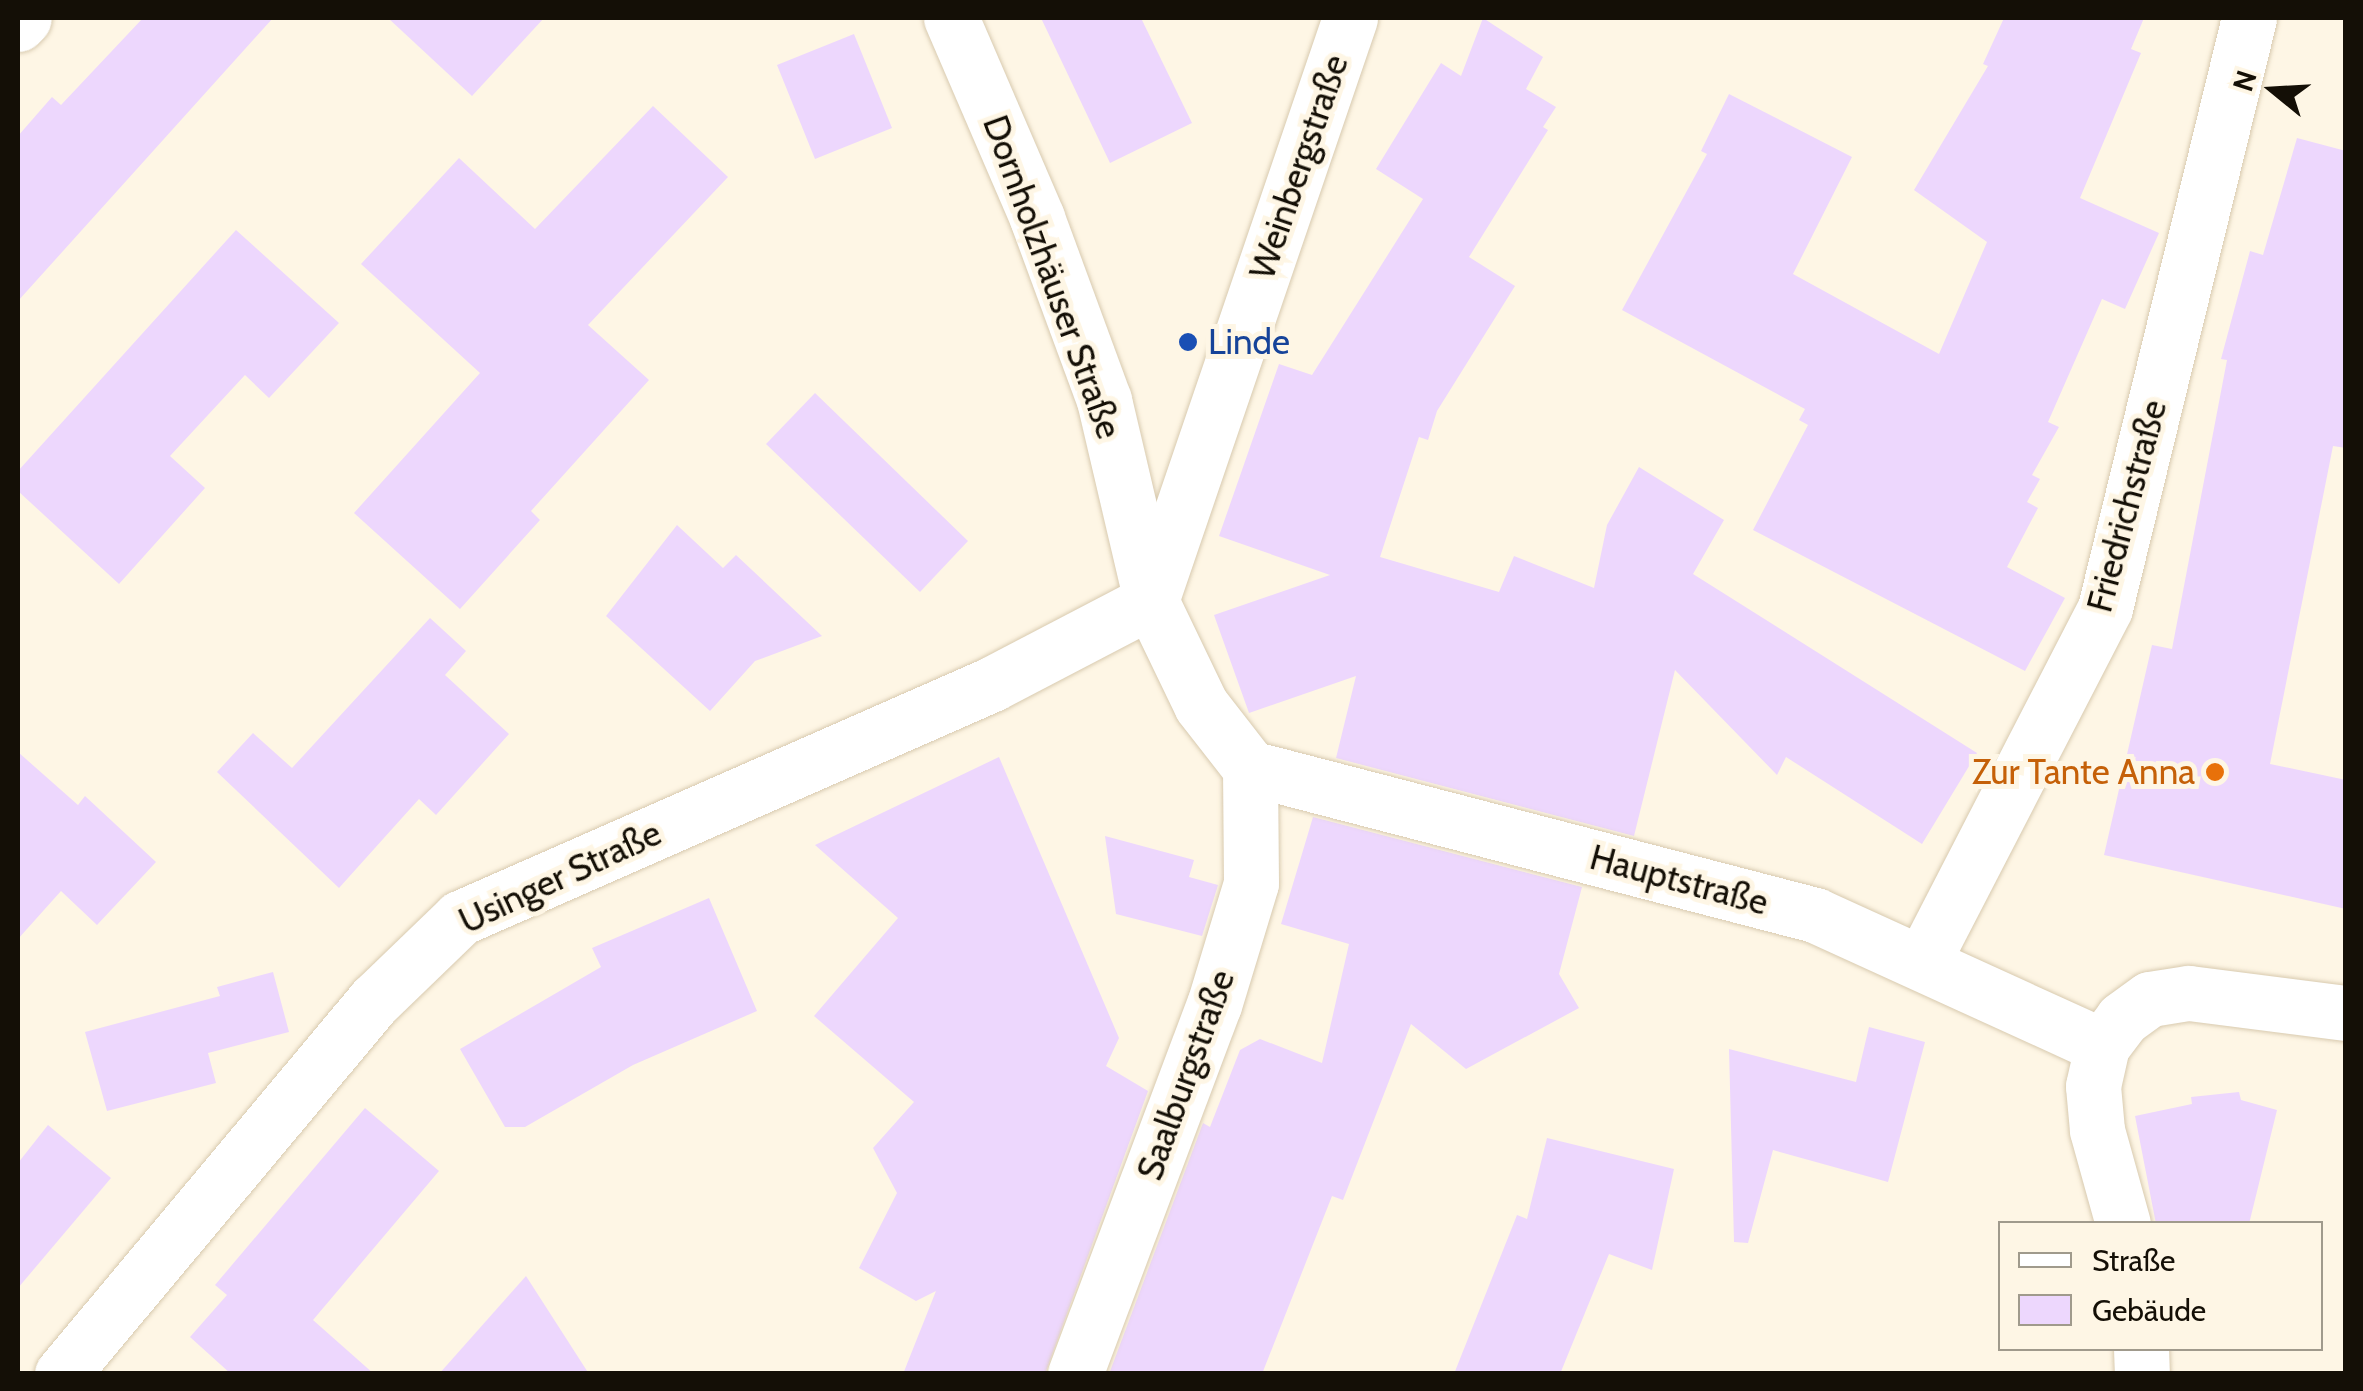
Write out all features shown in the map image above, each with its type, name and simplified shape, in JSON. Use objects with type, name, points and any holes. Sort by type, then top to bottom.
[{"type":"street","points":[[18,24],[24,18]]},
{"type":"street","name":"Dornholzhäuser Straße","points":[[951,18],[1037,218],[1104,400],[1151,600]]},
{"type":"street","name":"Weinbergstraße","points":[[1151,600],[1350,18]]},
{"type":"street","name":"Friedrichstraße","points":[[1922,963],[2106,608],[2249,18]]},
{"type":"street","points":[[1151,600],[1201,705],[1250,768]]},
{"type":"street","name":"Usinger Straße","points":[[62,1374],[375,1000],[460,918],[992,684],[1151,600]]},
{"type":"street","name":"Hauptstraße","points":[[1250,768],[1815,915],[2102,1046]]},
{"type":"street","name":"Saalburgstraße","points":[[1075,1374],[1214,1006],[1251,883],[1250,768]]},
{"type":"street","points":[[2122,1221],[2097,1130],[2093,1086],[2102,1046],[2122,1019],[2150,999],[2189,993],[2346,1013]]},
{"type":"building","points":[[143,18],[273,18],[18,301],[18,136],[52,97],[61,105]]},
{"type":"building","points":[[388,18],[544,18],[472,96]]},
{"type":"building","points":[[1041,18],[1141,18],[1192,123],[1110,163]]},
{"type":"building","points":[[1483,18],[1543,57],[1526,89],[1556,107],[1543,127],[1548,130],[1469,257],[1515,286],[1437,411],[1428,440],[1419,437],[1380,557],[1499,592],[1514,556],[1594,588],[1607,525],[1639,467],[1724,520],[1693,574],[1977,753],[1922,844],[1786,757],[1777,775],[1675,670],[1634,836],[1336,758],[1356,676],[1249,713],[1214,615],[1330,575],[1219,536],[1279,364],[1312,375],[1423,199],[1376,169],[1441,63],[1461,76]]},
{"type":"building","points":[[2004,18],[2144,18],[2131,49],[2141,53],[2080,198],[2159,233],[2125,309],[2102,299],[2048,422],[2059,427],[2032,475],[2040,479],[2027,502],[2038,508],[2007,567],[2065,598],[2025,671],[1753,530],[1808,425],[1799,420],[1805,409],[1622,310],[1707,154],[1701,151],[1729,94],[1852,157],[1793,274],[1939,354],[1987,242],[1914,190],[1988,66],[1983,64]]},
{"type":"building","points":[[854,34],[892,128],[815,159],[777,65]]},
{"type":"building","points":[[653,106],[728,177],[588,325],[649,380],[531,511],[540,520],[460,609],[354,513],[480,373],[361,264],[459,158],[535,229]]},
{"type":"building","points":[[2297,138],[2346,151],[2346,448],[2333,446],[2270,764],[2346,780],[2346,909],[2104,855],[2152,645],[2172,649],[2227,360],[2221,359],[2250,251],[2263,255]]},
{"type":"building","points":[[236,230],[339,323],[269,398],[245,375],[170,456],[205,488],[119,584],[18,491],[18,471]]},
{"type":"building","points":[[815,393],[968,541],[920,592],[766,444]]},
{"type":"building","points":[[677,525],[723,568],[736,555],[822,636],[755,661],[710,711],[606,616]]},
{"type":"building","points":[[430,618],[466,651],[445,675],[509,734],[436,815],[419,799],[339,888],[217,772],[253,733],[292,768]]},
{"type":"building","points":[[18,752],[78,805],[85,796],[156,862],[97,925],[61,891],[18,939]]},
{"type":"building","points":[[999,757],[1119,1038],[1106,1066],[1148,1091],[1045,1374],[903,1374],[936,1291],[916,1301],[859,1268],[897,1193],[873,1148],[914,1102],[814,1016],[898,918],[815,845]]},
{"type":"building","points":[[1313,817],[1582,887],[1559,974],[1579,1008],[1466,1069],[1411,1024],[1343,1200],[1332,1196],[1262,1374],[1109,1374],[1203,1123],[1210,1127],[1240,1050],[1260,1039],[1322,1063],[1349,944],[1281,924]]},
{"type":"building","points":[[1105,836],[1194,860],[1189,877],[1218,885],[1202,936],[1116,914]]},
{"type":"building","points":[[709,898],[757,1011],[633,1065],[525,1127],[505,1127],[460,1049],[601,967],[592,948]]},
{"type":"building","points":[[273,972],[289,1032],[208,1053],[216,1083],[107,1111],[85,1032],[220,996],[217,987]]},
{"type":"building","points":[[1869,1027],[1925,1042],[1888,1182],[1773,1150],[1748,1243],[1734,1242],[1729,1049],[1856,1082]]},
{"type":"building","points":[[2239,1092],[2241,1100],[2277,1110],[2250,1221],[2155,1221],[2135,1116],[2192,1104],[2191,1097]]},
{"type":"building","points":[[365,1108],[439,1171],[313,1320],[374,1374],[231,1374],[190,1337],[227,1295],[215,1285]]},
{"type":"building","points":[[48,1125],[111,1178],[18,1288],[18,1163]]},
{"type":"building","points":[[1547,1138],[1674,1169],[1652,1270],[1609,1254],[1560,1374],[1454,1374],[1517,1215],[1527,1219]]},
{"type":"building","points":[[526,1276],[589,1374],[439,1374]]},
{"type":"place","name":"Linde","points":[[1188,342]]},
{"type":"place","name":"Zur Tante Anna","points":[[2215,772]]}]
